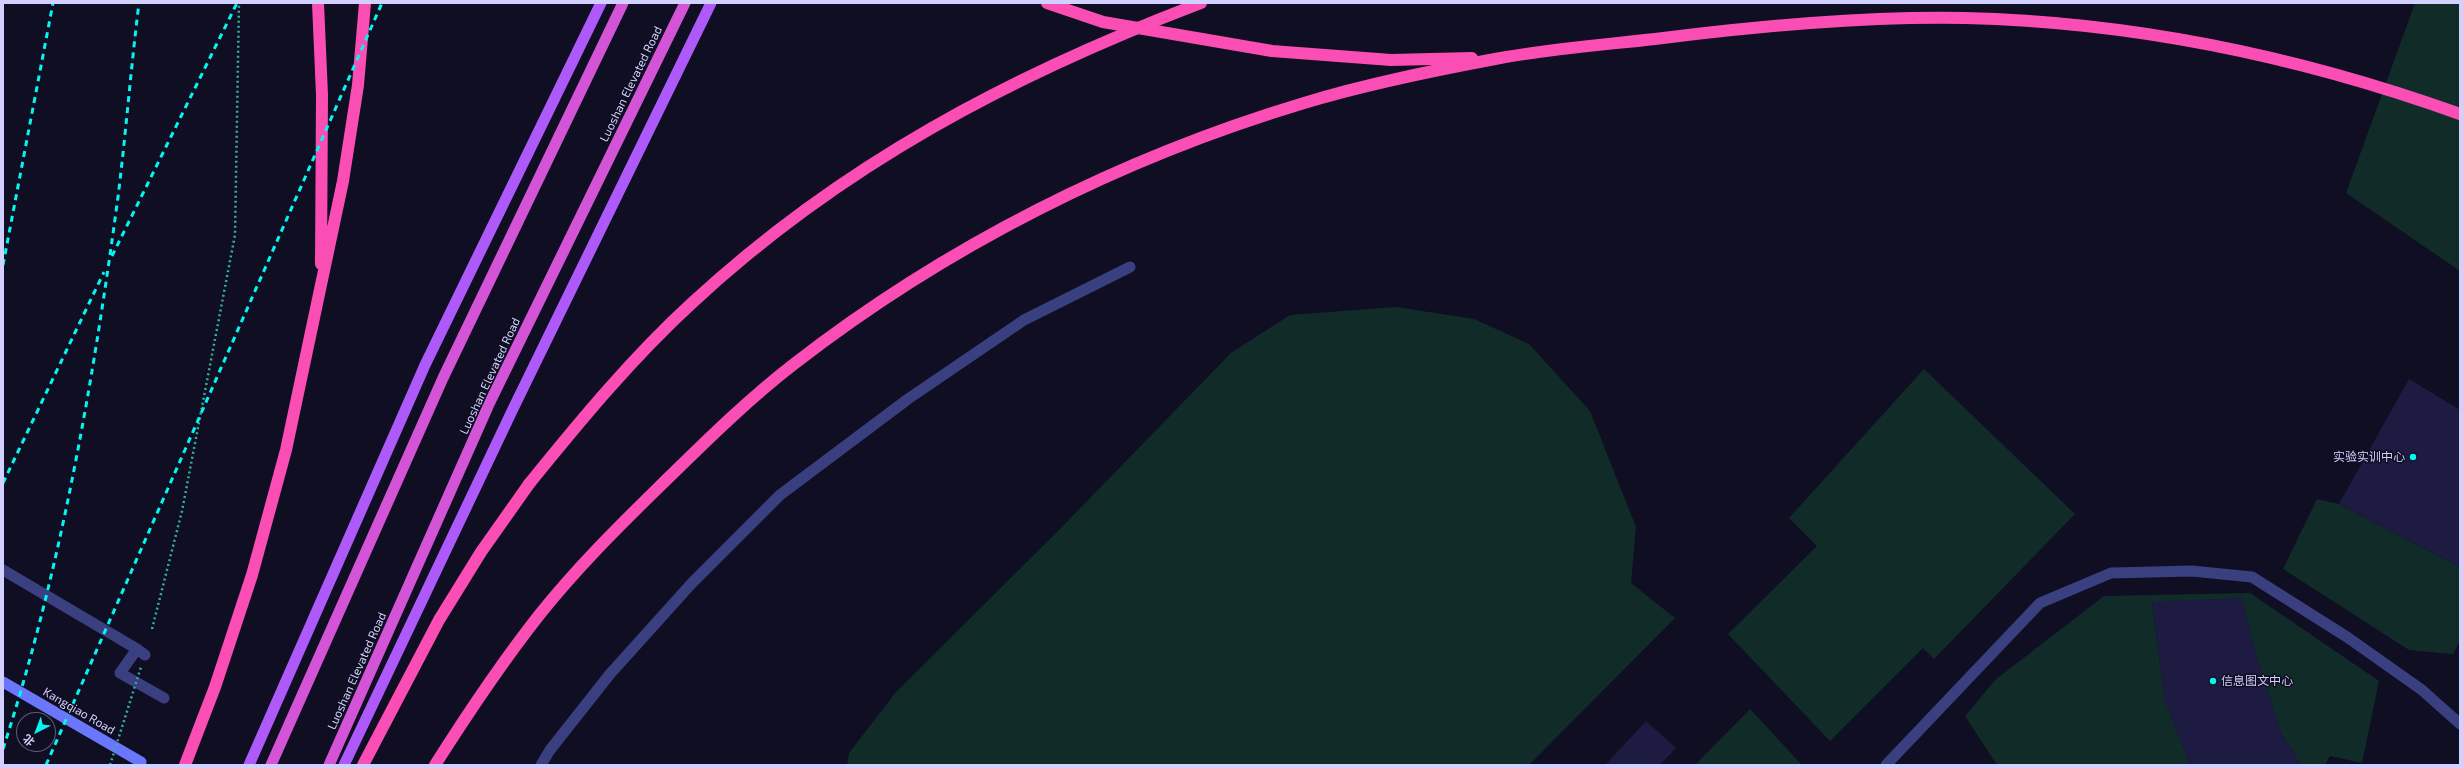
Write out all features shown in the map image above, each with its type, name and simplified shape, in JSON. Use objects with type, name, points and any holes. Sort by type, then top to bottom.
[{"type":"highway","points":[[318,3],[322,95],[320,290]]},
{"type":"highway","points":[[185,765],[215,687],[252,575],[286,450],[343,181],[358,85],[365,3]]},
{"type":"highway","points":[[271,765],[443,378],[624,3]]},
{"type":"highway","name":"Luoshan Elevated Road","points":[[330,765],[490,402],[685,3]]},
{"type":"highway","points":[[1047,3],[1103,22],[1272,51],[1391,60],[1499,58]]},
{"type":"highway","points":[[363,765],[439,620],[481,552],[528,484],[580,421],[634,361],[691,303],[753,249],[827,193],[907,140],[1014,82],[1129,30],[1201,3]]},
{"type":"highway","points":[[435,765],[474,702],[543,611],[619,527],[701,446],[794,365],[892,295],[996,232],[1090,183],[1189,140],[1308,101],[1499,58],[1716,31],[1847,21],[1971,19],[2078,25],[2198,42],[2309,66],[2406,95],[2460,114]]},
{"type":"main road","points":[[249,765],[425,365],[601,3]]},
{"type":"main road","points":[[344,765],[434,573],[711,3]]},
{"type":"main road","name":"Kangqiao Road","points":[[3,682],[142,762]]},
{"type":"lane","points":[[541,765],[550,750],[610,674],[692,583],[780,494],[908,399],[1024,320],[1130,267]]},
{"type":"lane","points":[[3,570],[141,652],[120,673],[164,698]]},
{"type":"lane","points":[[1886,765],[2040,603],[2111,573],[2192,571],[2252,577],[2346,637],[2422,690],[2460,724]]},
{"type":"path","points":[[141,652],[182,510],[235,235],[239,3]]},
{"type":"path","points":[[110,765],[141,666]]},
{"type":"green space","points":[[2415,3],[2460,3],[2460,271],[2346,193]]},
{"type":"green space","points":[[1396,307],[1474,319],[1529,344],[1590,411],[1636,527],[1631,583],[1675,618],[1529,765],[847,765],[849,753],[896,692],[1058,531],[1231,353],[1290,315]]},
{"type":"green space","points":[[1924,369],[2075,514],[1934,659],[1923,648],[1830,741],[1728,634],[1817,546],[1789,518]]},
{"type":"green space","points":[[2317,499],[2339,504],[2460,567],[2460,641],[2453,654],[2409,650],[2283,569]]},
{"type":"green space","points":[[2250,593],[2379,681],[2362,763],[2330,756],[2325,765],[2301,765],[2281,733],[2258,662],[2242,598],[2152,603],[2165,700],[2190,765],[1997,765],[1965,716],[1995,680],[2104,596]]},
{"type":"green space","points":[[1750,709],[1802,765],[1695,765]]},
{"type":"building","name":"实验实训中心","points":[[2409,379],[2460,410],[2460,567],[2339,504]]},
{"type":"building","name":"信息图文中心","points":[[2242,598],[2258,662],[2281,733],[2301,765],[2190,765],[2165,700],[2152,602]]},
{"type":"building","points":[[1646,721],[1676,748],[1660,765],[1605,765]]},
{"type":"railway","points":[[3,265],[53,3]]},
{"type":"railway","points":[[3,749],[24,682],[42,613],[73,476],[86,406],[98,337],[118,197],[139,3]]},
{"type":"railway","points":[[112,256],[237,3]]},
{"type":"railway","points":[[46,765],[382,3]]},
{"type":"railway","points":[[3,483],[104,272]]},
{"type":"place","name":"实验实训中心","points":[[2413,457]]},
{"type":"place","name":"信息图文中心","points":[[2213,681]]}]
